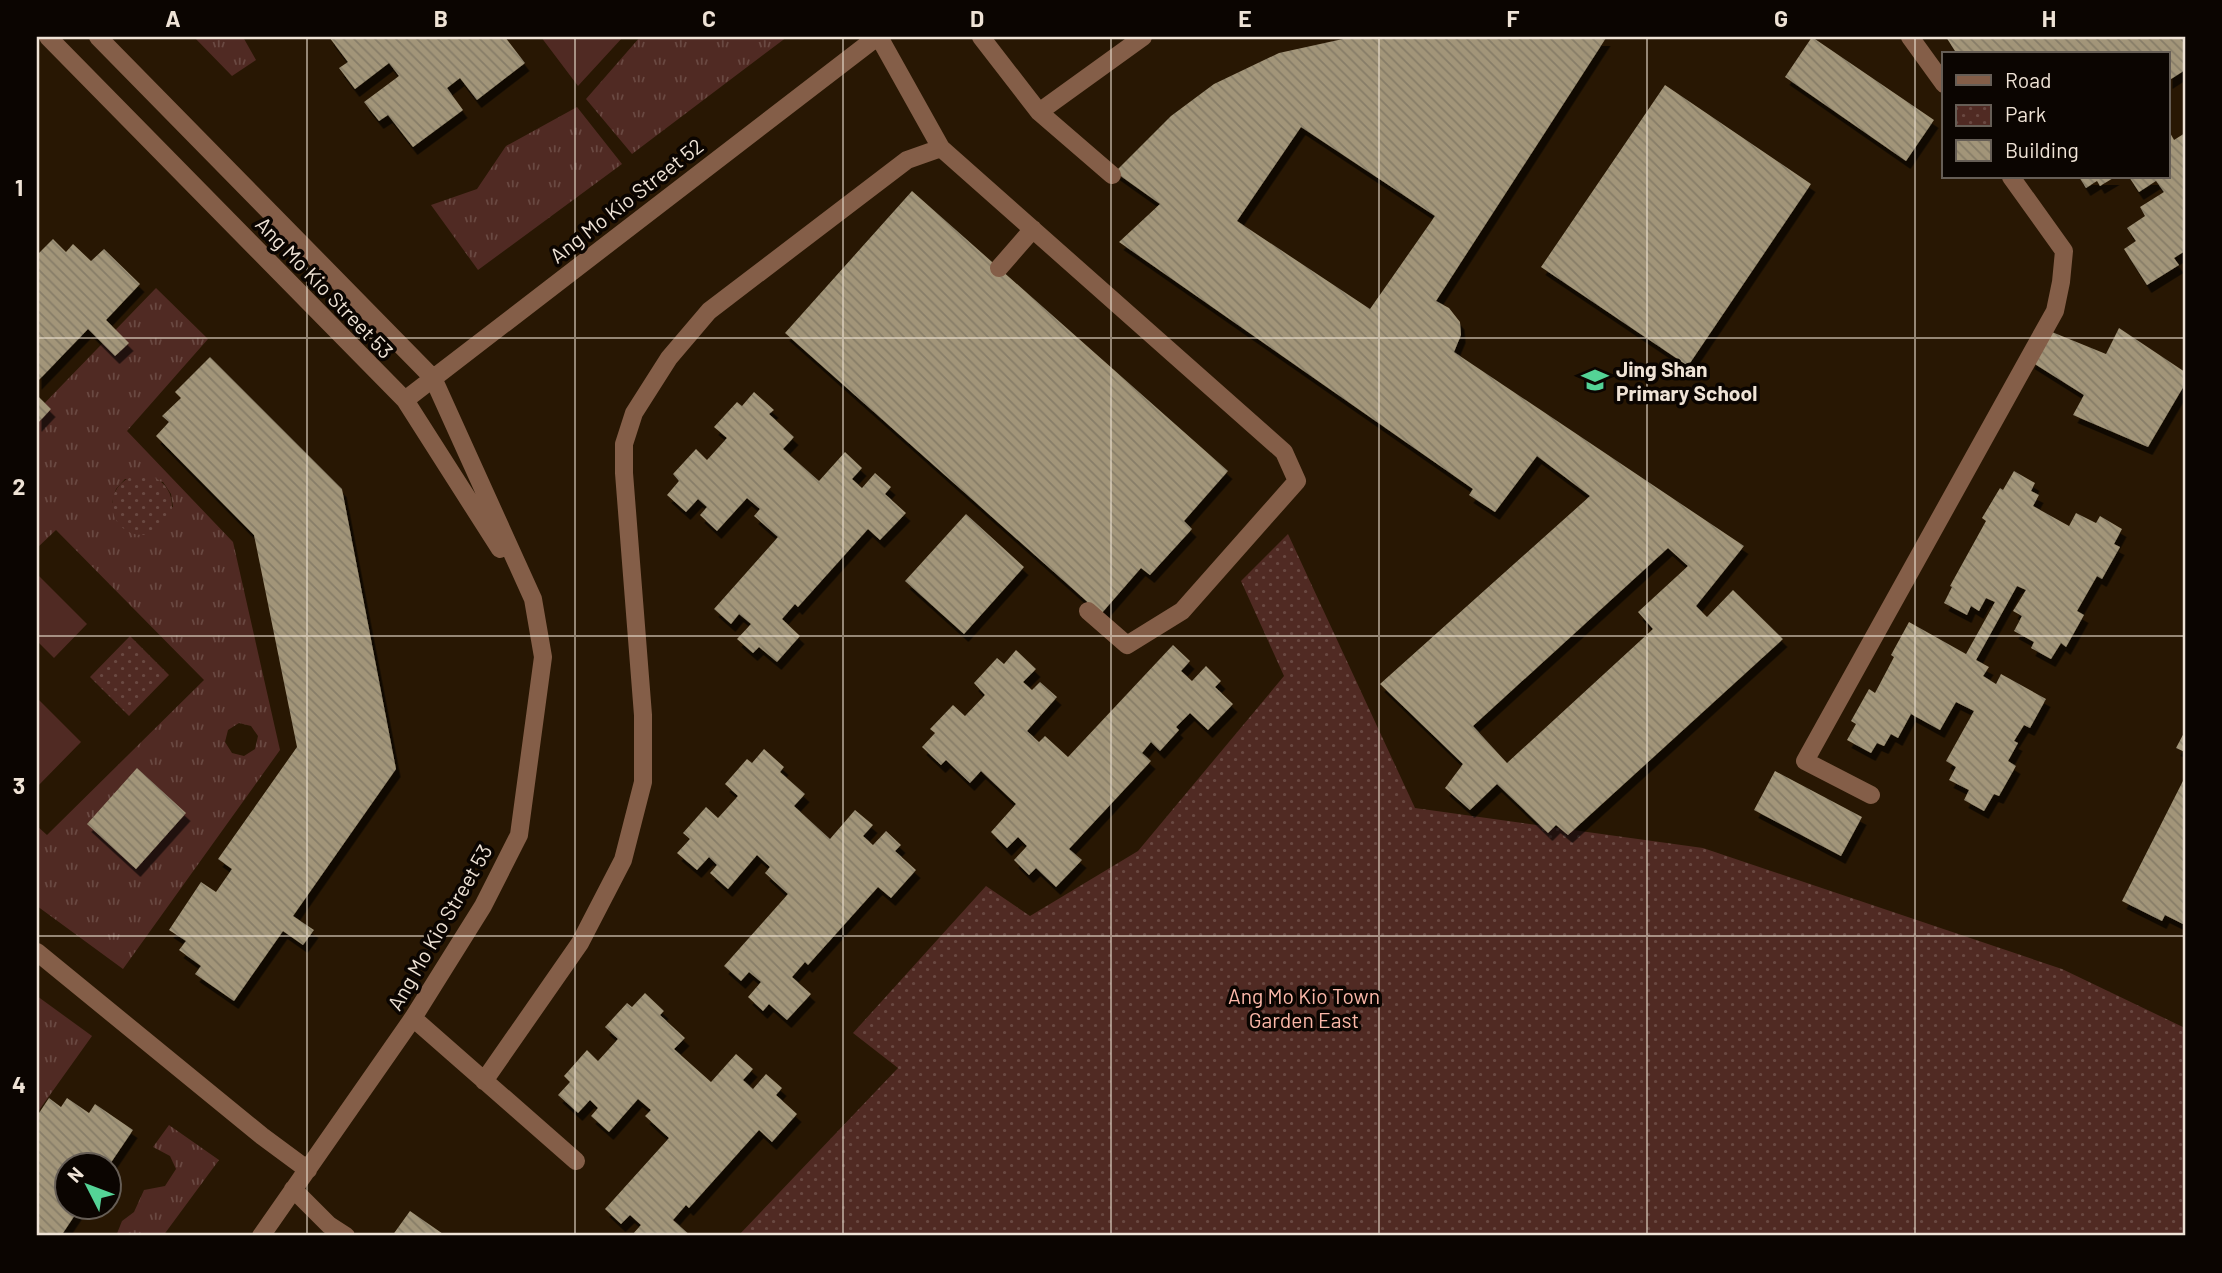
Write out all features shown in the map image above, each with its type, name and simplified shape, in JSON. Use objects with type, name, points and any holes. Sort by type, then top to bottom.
[{"type":"street","name":"Ang Mo Kio Street 53","points":[[48,37],[405,400],[533,599]]},
{"type":"street","name":"Ang Mo Kio Street 53","points":[[98,37],[433,378],[533,599],[543,657],[519,835],[483,906],[413,1018],[261,1236]]},
{"type":"street","name":"Ang Mo Kio Street 52","points":[[405,400],[878,37]]},
{"type":"street","points":[[878,37],[941,148],[1284,452],[1297,481],[1182,611],[1127,645],[1088,611]]},
{"type":"street","points":[[981,37],[1039,112],[1112,175]]},
{"type":"street","points":[[1039,112],[1143,37]]},
{"type":"street","points":[[1910,37],[1942,81]]},
{"type":"street","points":[[484,1081],[580,943],[623,860],[643,782],[643,715],[624,473],[624,444],[634,413],[669,358],[709,311],[907,160],[941,148]]},
{"type":"street","points":[[1871,795],[1805,761],[2055,310],[2062,282],[2064,251],[2012,178]]},
{"type":"street","points":[[999,268],[1033,229]]},
{"type":"street","points":[[37,952],[262,1136],[308,1170]]},
{"type":"street","points":[[413,1018],[576,1161]]},
{"type":"street","points":[[293,1189],[329,1225],[346,1236]]},
{"type":"green space","points":[[194,37],[243,37],[256,60],[232,76]]},
{"type":"green space","points":[[541,37],[623,37],[578,86]]},
{"type":"green space","points":[[640,37],[787,37],[632,154],[586,99]]},
{"type":"green space","points":[[577,107],[622,164],[478,270],[431,205],[477,189],[506,146]]},
{"type":"green space","points":[[156,288],[208,339],[127,431],[233,542],[280,750],[123,969],[37,906],[37,826],[47,835],[204,680],[56,530],[37,548],[37,411]],"holes":[[[125,479],[163,482],[171,494],[173,507],[112,503],[116,489]],[[239,723],[251,726],[258,736],[255,749],[244,756],[232,753],[225,742],[228,730]]]},
{"type":"green space","points":[[136,475],[148,475],[167,488],[172,505],[170,517],[159,530],[148,535],[136,535],[117,522],[112,511],[112,499],[125,480]]},
{"type":"green space","name":"Ang Mo Kio Town Garden East","points":[[1288,534],[1415,808],[1703,848],[2062,969],[2185,1028],[2185,1236],[738,1236],[898,1068],[853,1033],[986,886],[1030,916],[1138,851],[1284,676],[1241,581]]},
{"type":"green space","points":[[37,574],[87,624],[54,658],[37,641]]},
{"type":"green space","points":[[130,636],[169,675],[129,716],[90,677]]},
{"type":"green space","points":[[37,698],[81,742],[37,787]]},
{"type":"green space","points":[[37,996],[92,1036],[37,1113]]},
{"type":"green space","points":[[169,1125],[219,1160],[163,1236],[116,1236],[122,1221],[134,1212],[144,1190],[165,1186],[176,1169],[170,1156],[153,1147]]},
{"type":"building","points":[[329,37],[505,37],[525,63],[477,100],[460,78],[447,88],[463,110],[413,147],[388,115],[379,121],[364,102],[399,76],[389,63],[355,89],[339,68],[348,62]]},
{"type":"building","points":[[1352,37],[1606,38],[1436,301],[1449,308],[1460,322],[1461,335],[1454,352],[1744,546],[1696,606],[1707,617],[1733,590],[1783,639],[1568,835],[1556,825],[1548,833],[1497,784],[1470,810],[1445,788],[1463,764],[1380,684],[1590,496],[1537,456],[1495,512],[1469,495],[1473,489],[1119,242],[1160,204],[1115,172],[1171,116],[1214,84],[1279,53]],"holes":[[[1301,127],[1435,216],[1370,309],[1237,221]],[[1668,548],[1688,566],[1638,612],[1653,629],[1507,763],[1473,726]]]},
{"type":"building","points":[[1812,37],[1934,120],[1906,161],[1785,77]]},
{"type":"building","points":[[1946,37],[2185,37],[2185,70],[2170,80],[2170,52],[1956,52]]},
{"type":"building","points":[[1665,85],[1811,184],[1688,366],[1541,267]]},
{"type":"building","points":[[2170,133],[2174,140],[2185,133],[2185,251],[2174,258],[2179,265],[2147,285],[2124,249],[2136,241],[2127,228],[2145,216],[2140,207],[2164,192],[2156,181],[2139,192],[2130,178],[2170,178]]},
{"type":"building","points":[[2080,178],[2113,178],[2100,186],[2097,181],[2086,188]]},
{"type":"building","points":[[912,191],[1228,471],[1184,521],[1192,529],[1150,575],[1141,568],[1101,614],[785,333]]},
{"type":"building","points":[[53,239],[66,252],[73,244],[91,261],[104,249],[140,284],[106,320],[129,343],[115,356],[88,329],[37,382],[37,255]]},
{"type":"building","points":[[2119,328],[2185,372],[2185,384],[2148,447],[2073,415],[2084,395],[2030,361],[2047,330],[2106,354]]},
{"type":"building","points":[[210,357],[342,489],[396,769],[293,916],[314,930],[303,945],[283,931],[234,1001],[195,974],[201,966],[179,950],[186,941],[169,930],[201,882],[216,892],[232,869],[218,859],[297,747],[254,535],[156,436],[169,422],[162,416],[181,398],[175,392]]},
{"type":"building","points":[[754,392],[774,410],[769,414],[794,437],[783,449],[819,481],[845,452],[862,468],[852,479],[862,488],[875,473],[891,487],[885,494],[906,513],[880,540],[868,529],[798,607],[795,604],[782,619],[800,636],[777,662],[759,647],[753,653],[737,639],[751,624],[739,614],[731,624],[714,609],[778,537],[754,516],[760,509],[747,498],[717,531],[700,515],[707,507],[698,499],[686,512],[667,495],[679,481],[673,474],[696,449],[707,460],[727,438],[714,427],[737,402],[742,406]]},
{"type":"building","points":[[37,395],[51,409],[37,424]]},
{"type":"building","points":[[2014,471],[2035,483],[2031,491],[2039,495],[2033,506],[2069,526],[2076,513],[2096,523],[2100,516],[2122,529],[2114,544],[2120,547],[2102,579],[2097,576],[2077,611],[2084,615],[2066,647],[2061,643],[2051,659],[2031,648],[2034,642],[2014,631],[2022,616],[2013,611],[2026,590],[2017,586],[1976,660],[1989,667],[1983,676],[1996,684],[2001,674],[2046,699],[2030,728],[2024,725],[2014,741],[2018,743],[2008,761],[2016,766],[1999,796],[1994,794],[1984,811],[1964,800],[1969,790],[1949,780],[1956,767],[1946,761],[1974,711],[1956,702],[1940,730],[1911,714],[1898,738],[1891,734],[1884,746],[1877,743],[1871,753],[1847,740],[1856,724],[1851,721],[1869,689],[1875,693],[1909,622],[1966,654],[1995,602],[1986,598],[1979,611],[1971,606],[1967,615],[1944,603],[1952,587],[1950,586],[1986,521],[1982,518]]},
{"type":"building","points":[[966,514],[1024,567],[964,634],[905,581]]},
{"type":"building","points":[[1173,645],[1190,661],[1181,671],[1192,681],[1206,666],[1221,681],[1215,687],[1233,704],[1208,730],[1190,713],[1176,727],[1179,730],[1160,751],[1151,742],[1142,753],[1151,761],[1069,849],[1082,860],[1056,887],[1036,868],[1029,875],[1014,860],[1027,846],[1018,837],[1007,848],[991,832],[1016,804],[981,771],[970,783],[946,760],[941,765],[922,747],[935,733],[930,729],[953,705],[965,716],[985,695],[974,683],[997,658],[1004,664],[1016,650],[1036,669],[1023,682],[1032,690],[1040,682],[1057,697],[1027,731],[1039,742],[1045,736],[1068,757]]},
{"type":"building","points":[[2185,731],[2185,752],[2176,748]]},
{"type":"building","points":[[764,749],[784,767],[780,772],[805,794],[794,806],[830,839],[855,810],[873,825],[863,836],[873,845],[886,831],[901,845],[895,851],[916,870],[891,898],[878,887],[808,965],[805,962],[792,977],[811,994],[787,1020],[769,1004],[763,1011],[748,997],[761,982],[749,972],[741,981],[724,966],[788,894],[765,873],[770,867],[757,855],[728,889],[710,873],[717,865],[709,857],[697,870],[677,853],[690,839],[683,833],[706,807],[718,818],[738,796],[725,784],[747,759],[752,763]]},
{"type":"building","points":[[137,768],[186,813],[136,869],[87,824]]},
{"type":"building","points":[[1775,771],[1862,817],[1841,856],[1754,810]]},
{"type":"building","points":[[2185,777],[2185,925],[2165,915],[2162,921],[2122,901]]},
{"type":"building","points":[[645,993],[664,1011],[660,1015],[685,1038],[674,1049],[711,1082],[736,1054],[753,1069],[743,1080],[753,1089],[766,1074],[782,1088],[776,1095],[797,1114],[772,1142],[759,1130],[689,1208],[686,1205],[673,1220],[691,1236],[631,1236],[641,1225],[630,1215],[621,1224],[605,1209],[669,1138],[645,1116],[651,1110],[638,1099],[609,1132],[591,1116],[598,1108],[590,1100],[578,1113],[558,1095],[570,1082],[564,1076],[587,1050],[598,1061],[618,1039],[605,1027],[627,1003],[632,1007]]},
{"type":"building","points":[[49,1098],[61,1107],[67,1098],[89,1113],[95,1104],[133,1130],[119,1150],[52,1150],[52,1220],[72,1220],[61,1236],[37,1236],[37,1116]]},
{"type":"building","points":[[410,1211],[446,1236],[392,1236]]},
{"type":"place","name":"Jing Shan Primary School","points":[[1595,380]]}]
